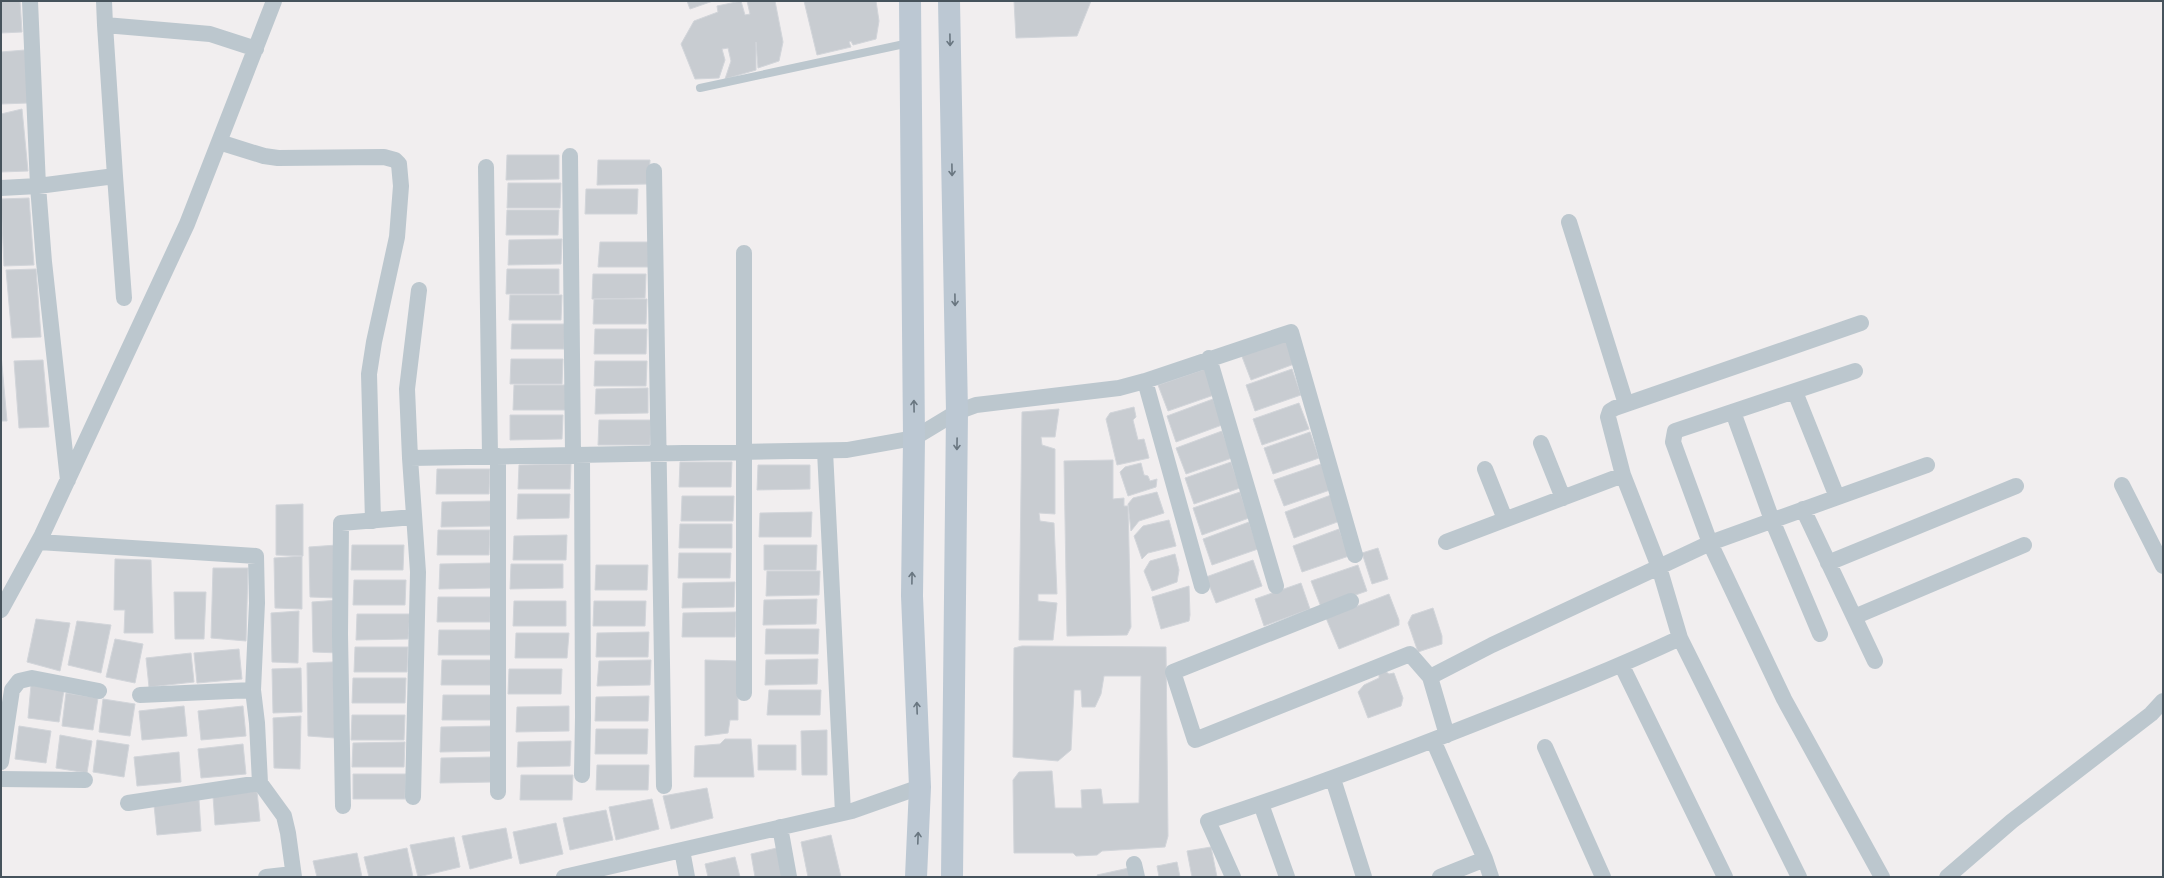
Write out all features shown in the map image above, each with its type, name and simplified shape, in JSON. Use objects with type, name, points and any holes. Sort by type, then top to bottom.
[{"type":"street","points":[[30,1],[38,186],[44,262],[68,480]]},
{"type":"street","points":[[104,1],[124,298]]},
{"type":"street","points":[[1,610],[39,542],[187,224],[274,1]]},
{"type":"street","points":[[910,1],[914,438],[912,596],[920,787],[916,877]]},
{"type":"street","points":[[949,1],[957,412],[952,877]]},
{"type":"street","points":[[105,25],[210,34],[256,49]]},
{"type":"street","points":[[219,142],[264,156],[278,158],[384,157],[395,160],[400,164],[401,186],[395,251],[374,342],[369,374],[373,521]]},
{"type":"street","points":[[570,156],[578,455],[583,717],[582,775]]},
{"type":"street","points":[[486,167],[494,456],[498,792]]},
{"type":"street","points":[[654,171],[664,786]]},
{"type":"street","points":[[1,188],[38,186],[115,176]]},
{"type":"street","points":[[1569,222],[1626,404]]},
{"type":"street","points":[[744,253],[744,693]]},
{"type":"street","points":[[413,797],[418,572],[407,389],[419,290]]},
{"type":"street","points":[[1799,877],[1680,638],[1659,567],[1622,474],[1608,417],[1610,411],[1615,408],[1861,323]]},
{"type":"street","points":[[410,458],[847,450],[914,438],[957,412],[976,405],[1119,388],[1145,381],[1209,358],[1291,332],[1354,555]]},
{"type":"street","points":[[1209,358],[1276,586]]},
{"type":"street","points":[[1855,371],[1675,432],[1673,442],[1710,543],[1784,699],[1882,877]]},
{"type":"street","points":[[1145,381],[1202,586]]},
{"type":"street","points":[[1795,392],[1836,497]]},
{"type":"street","points":[[1733,412],[1772,520],[1820,634]]},
{"type":"street","points":[[1541,443],[1563,498]]},
{"type":"street","points":[[825,451],[843,813]]},
{"type":"street","points":[[1430,677],[1710,543],[1927,465]]},
{"type":"street","points":[[1485,469],[1505,519]]},
{"type":"street","points":[[1446,542],[1622,474]]},
{"type":"street","points":[[2122,485],[2163,566]]},
{"type":"street","points":[[1828,563],[2016,486]]},
{"type":"street","points":[[1803,509],[1875,661]]},
{"type":"street","points":[[343,806],[340,634],[341,523],[414,517]]},
{"type":"street","points":[[39,542],[256,556],[257,603],[253,690],[257,723],[260,783],[284,816],[288,833],[293,876],[266,877]]},
{"type":"street","points":[[1854,618],[2024,545]]},
{"type":"street","points":[[1351,601],[1173,672],[1195,740],[1410,654],[1430,677],[1440,737],[1491,877]]},
{"type":"street","points":[[1233,877],[1208,821],[1333,779],[1622,666],[1680,638]]},
{"type":"street","points":[[1622,666],[1725,877]]},
{"type":"street","points":[[1,762],[12,690],[19,681],[32,678],[99,691]]},
{"type":"street","points":[[140,695],[253,690]]},
{"type":"street","points":[[1946,877],[2012,821],[2151,714],[2163,701]]},
{"type":"street","points":[[1545,747],[1603,877]]},
{"type":"street","points":[[1,779],[85,780]]},
{"type":"street","points":[[1333,779],[1364,877]]},
{"type":"street","points":[[128,803],[260,783]]},
{"type":"street","points":[[564,877],[589,874],[682,850],[843,813],[920,787]]},
{"type":"street","points":[[1262,804],[1287,877]]},
{"type":"street","points":[[780,827],[789,877]]},
{"type":"street","points":[[682,850],[687,877]]},
{"type":"street","points":[[1440,877],[1485,859]]},
{"type":"lane","points":[[700,88],[910,42]]},
{"type":"building","points":[[1,1],[20,1],[22,32],[1,33]]},
{"type":"building","points":[[687,1],[713,1],[690,9]]},
{"type":"building","points":[[741,1],[745,15],[750,14],[747,1],[775,1],[783,42],[779,61],[758,68],[756,42],[756,70],[725,79],[731,61],[728,48],[722,49],[725,60],[719,78],[695,79],[681,44],[694,21],[718,12],[717,6]]},
{"type":"building","points":[[804,1],[876,1],[879,21],[876,39],[853,45],[851,41],[849,42],[851,47],[817,55]]},
{"type":"building","points":[[1014,1],[1091,1],[1077,36],[1016,38]]},
{"type":"building","points":[[25,50],[28,103],[1,104],[1,52]]},
{"type":"building","points":[[22,109],[28,171],[1,172],[1,114]]},
{"type":"building","points":[[507,155],[559,155],[559,179],[506,180]]},
{"type":"building","points":[[598,160],[650,160],[649,184],[597,185]]},
{"type":"building","points":[[508,183],[561,183],[560,208],[507,208]]},
{"type":"building","points":[[586,189],[638,189],[637,214],[585,214]]},
{"type":"building","points":[[29,198],[34,265],[4,266],[1,199]]},
{"type":"building","points":[[507,210],[559,210],[558,235],[506,235]]},
{"type":"building","points":[[562,239],[561,264],[508,265],[509,240]]},
{"type":"building","points":[[600,242],[652,242],[651,267],[598,267]]},
{"type":"building","points":[[36,269],[41,337],[12,338],[6,270]]},
{"type":"building","points":[[507,269],[559,269],[559,294],[506,294]]},
{"type":"building","points":[[593,274],[646,274],[645,298],[592,299]]},
{"type":"building","points":[[510,295],[562,295],[561,320],[509,320]]},
{"type":"building","points":[[594,299],[647,299],[646,324],[593,324]]},
{"type":"building","points":[[512,324],[565,324],[564,349],[511,349]]},
{"type":"building","points":[[595,329],[647,329],[646,354],[594,354]]},
{"type":"building","points":[[1287,337],[1297,363],[1251,380],[1241,354]]},
{"type":"building","points":[[1,354],[7,421],[1,421]]},
{"type":"building","points":[[511,359],[563,359],[562,384],[510,384]]},
{"type":"building","points":[[43,360],[49,427],[19,428],[14,361]]},
{"type":"building","points":[[595,361],[647,361],[646,386],[594,386]]},
{"type":"building","points":[[1205,369],[1214,395],[1168,411],[1158,385]]},
{"type":"building","points":[[1292,369],[1301,395],[1255,411],[1246,385]]},
{"type":"building","points":[[514,385],[567,385],[566,410],[513,410]]},
{"type":"building","points":[[648,388],[648,413],[595,414],[596,389]]},
{"type":"building","points":[[1213,399],[1222,425],[1176,442],[1167,416]]},
{"type":"building","points":[[1299,403],[1309,429],[1262,445],[1253,419]]},
{"type":"building","points":[[1134,407],[1136,417],[1133,420],[1138,440],[1144,439],[1149,458],[1117,465],[1106,419],[1110,413]]},
{"type":"building","points":[[1059,409],[1055,437],[1041,437],[1042,445],[1055,449],[1055,514],[1039,513],[1040,521],[1054,523],[1057,594],[1038,594],[1038,601],[1057,603],[1053,640],[1019,640],[1022,412]]},
{"type":"building","points":[[510,415],[563,415],[562,439],[510,440]]},
{"type":"building","points":[[599,420],[651,420],[650,445],[598,445]]},
{"type":"building","points":[[1222,431],[1232,458],[1186,474],[1176,448]]},
{"type":"building","points":[[1310,432],[1319,458],[1273,474],[1264,448]]},
{"type":"building","points":[[1113,460],[1113,499],[1124,498],[1124,506],[1128,506],[1131,627],[1127,635],[1067,636],[1064,461]]},
{"type":"building","points":[[680,462],[732,462],[731,487],[679,487]]},
{"type":"building","points":[[1231,462],[1240,488],[1194,504],[1185,478]]},
{"type":"building","points":[[1141,463],[1144,475],[1148,476],[1150,481],[1157,479],[1156,487],[1128,496],[1120,472],[1125,467]]},
{"type":"building","points":[[571,464],[570,489],[518,489],[519,465]]},
{"type":"building","points":[[1321,464],[1330,490],[1284,506],[1274,480]]},
{"type":"building","points":[[758,465],[810,465],[810,489],[757,490]]},
{"type":"building","points":[[437,469],[490,469],[489,494],[436,494]]},
{"type":"building","points":[[1157,492],[1164,513],[1139,521],[1131,531],[1128,504],[1133,498]]},
{"type":"building","points":[[1240,492],[1249,518],[1202,535],[1193,508]]},
{"type":"building","points":[[518,494],[570,494],[569,518],[517,519]]},
{"type":"building","points":[[1331,495],[1340,521],[1294,538],[1285,512]]},
{"type":"building","points":[[682,496],[734,496],[733,521],[681,521]]},
{"type":"building","points":[[494,501],[493,526],[441,527],[442,502]]},
{"type":"building","points":[[303,504],[303,556],[276,555],[276,505]]},
{"type":"building","points":[[812,512],[811,537],[759,537],[760,513]]},
{"type":"building","points":[[1169,520],[1176,546],[1148,553],[1142,559],[1134,536],[1143,526]]},
{"type":"building","points":[[1249,522],[1258,549],[1212,565],[1203,539]]},
{"type":"building","points":[[680,524],[732,524],[732,548],[679,548]]},
{"type":"building","points":[[1339,529],[1349,556],[1302,572],[1293,546]]},
{"type":"building","points":[[438,530],[490,530],[489,555],[437,555]]},
{"type":"building","points":[[567,535],[566,560],[513,560],[514,536]]},
{"type":"building","points":[[337,545],[337,598],[310,597],[309,547]]},
{"type":"building","points":[[352,545],[404,545],[403,570],[351,570]]},
{"type":"building","points":[[764,545],[817,545],[816,570],[764,570]]},
{"type":"building","points":[[1378,548],[1388,579],[1372,584],[1362,553]]},
{"type":"building","points":[[679,553],[731,553],[730,578],[678,578]]},
{"type":"building","points":[[1175,554],[1179,570],[1177,582],[1152,591],[1144,571],[1150,561]]},
{"type":"building","points":[[302,556],[302,609],[275,608],[274,558]]},
{"type":"building","points":[[115,559],[151,560],[153,633],[124,633],[125,610],[114,610]]},
{"type":"building","points":[[1253,560],[1262,586],[1216,603],[1206,577]]},
{"type":"building","points":[[492,563],[491,588],[439,589],[440,564]]},
{"type":"building","points":[[511,564],[563,564],[563,588],[510,589]]},
{"type":"building","points":[[596,565],[648,565],[647,590],[595,590]]},
{"type":"building","points":[[1358,565],[1367,591],[1321,607],[1311,581]]},
{"type":"building","points":[[213,568],[248,568],[246,641],[211,638]]},
{"type":"building","points":[[767,571],[820,571],[819,595],[766,596]]},
{"type":"building","points":[[354,580],[406,580],[405,605],[353,605]]},
{"type":"building","points":[[735,582],[734,607],[682,608],[683,583]]},
{"type":"building","points":[[1301,583],[1310,609],[1264,626],[1255,599]]},
{"type":"building","points":[[1189,586],[1189,621],[1161,629],[1152,597]]},
{"type":"building","points":[[174,592],[206,592],[204,639],[175,639]]},
{"type":"building","points":[[1389,594],[1399,620],[1399,625],[1339,649],[1326,618]]},
{"type":"building","points":[[438,597],[491,597],[490,622],[437,622]]},
{"type":"building","points":[[817,599],[816,624],[763,625],[764,600]]},
{"type":"building","points":[[340,600],[340,653],[313,652],[312,602]]},
{"type":"building","points":[[514,601],[566,601],[566,626],[513,626]]},
{"type":"building","points":[[594,601],[646,601],[645,626],[593,626]]},
{"type":"building","points":[[1433,608],[1442,636],[1442,644],[1418,652],[1408,623],[1412,615]]},
{"type":"building","points":[[299,611],[298,663],[272,662],[271,613]]},
{"type":"building","points":[[736,612],[735,637],[682,637],[683,613]]},
{"type":"building","points":[[357,614],[410,614],[408,639],[356,640]]},
{"type":"building","points":[[36,619],[70,623],[60,671],[27,662]]},
{"type":"building","points":[[77,621],[111,625],[101,673],[68,665]]},
{"type":"building","points":[[766,629],[819,629],[818,654],[765,654]]},
{"type":"building","points":[[439,630],[492,630],[491,655],[438,655]]},
{"type":"building","points":[[649,632],[648,657],[596,657],[597,633]]},
{"type":"building","points":[[516,633],[569,633],[567,658],[515,658]]},
{"type":"building","points":[[115,639],[143,644],[135,683],[106,677]]},
{"type":"building","points":[[1022,646],[1166,647],[1168,836],[1165,847],[1102,851],[1097,855],[1076,856],[1073,853],[1014,853],[1013,780],[1019,772],[1052,771],[1055,808],[1082,808],[1081,790],[1101,789],[1103,804],[1139,803],[1141,676],[1104,676],[1101,694],[1095,707],[1082,707],[1081,690],[1074,690],[1071,750],[1058,761],[1013,757],[1014,648]]},
{"type":"building","points":[[355,647],[408,647],[407,672],[354,672]]},
{"type":"building","points":[[239,649],[242,679],[197,683],[194,653]]},
{"type":"building","points":[[191,653],[194,682],[149,687],[146,658]]},
{"type":"building","points":[[818,659],[817,684],[765,685],[766,660]]},
{"type":"building","points":[[442,660],[494,660],[493,685],[441,685]]},
{"type":"building","points":[[651,660],[650,685],[597,686],[599,661]]},
{"type":"building","points":[[705,660],[738,661],[738,720],[730,720],[728,733],[705,736]]},
{"type":"building","points":[[333,662],[335,738],[308,736],[307,663]]},
{"type":"building","points":[[301,668],[302,712],[273,713],[272,669]]},
{"type":"building","points":[[509,669],[562,669],[561,694],[508,694]]},
{"type":"building","points":[[1385,671],[1389,674],[1394,673],[1403,698],[1401,706],[1368,718],[1358,692],[1364,685],[1379,678],[1379,674]]},
{"type":"building","points":[[353,678],[406,678],[405,703],[352,703]]},
{"type":"building","points":[[31,685],[64,690],[59,722],[28,718]]},
{"type":"building","points":[[769,690],[821,690],[820,715],[767,715]]},
{"type":"building","points":[[66,693],[98,698],[93,730],[62,726]]},
{"type":"building","points":[[443,695],[495,695],[495,720],[442,720]]},
{"type":"building","points":[[649,696],[648,721],[595,721],[596,697]]},
{"type":"building","points":[[103,699],[135,704],[130,736],[99,732]]},
{"type":"building","points":[[184,706],[187,736],[142,740],[139,711]]},
{"type":"building","points":[[243,706],[246,736],[201,740],[198,711]]},
{"type":"building","points":[[569,706],[569,731],[516,732],[517,707]]},
{"type":"building","points":[[352,715],[405,715],[404,740],[351,740]]},
{"type":"building","points":[[301,716],[300,769],[274,768],[273,718]]},
{"type":"building","points":[[19,726],[51,731],[46,763],[15,759]]},
{"type":"building","points":[[494,726],[493,751],[440,752],[441,727]]},
{"type":"building","points":[[596,729],[648,729],[647,754],[595,754]]},
{"type":"building","points":[[827,730],[827,775],[802,775],[801,731]]},
{"type":"building","points":[[60,735],[92,741],[87,773],[56,768]]},
{"type":"building","points":[[725,739],[751,739],[754,777],[694,777],[695,746],[720,744]]},
{"type":"building","points":[[97,740],[129,745],[124,777],[93,772]]},
{"type":"building","points":[[571,741],[570,766],[517,767],[518,742]]},
{"type":"building","points":[[405,742],[404,767],[352,767],[353,743]]},
{"type":"building","points":[[243,744],[246,774],[201,778],[198,749]]},
{"type":"building","points":[[758,745],[796,745],[796,770],[758,770]]},
{"type":"building","points":[[179,752],[181,782],[137,786],[134,757]]},
{"type":"building","points":[[494,757],[493,782],[440,783],[441,758]]},
{"type":"building","points":[[597,765],[649,765],[648,790],[596,790]]},
{"type":"building","points":[[353,774],[406,774],[405,799],[353,799]]},
{"type":"building","points":[[521,775],[573,775],[572,800],[520,800]]},
{"type":"building","points":[[707,788],[713,818],[671,829],[663,796]]},
{"type":"building","points":[[257,791],[260,821],[215,825],[213,796]]},
{"type":"building","points":[[652,799],[659,829],[616,840],[609,807]]},
{"type":"building","points":[[199,800],[201,831],[157,835],[154,805]]},
{"type":"building","points":[[606,810],[613,840],[570,850],[563,818]]},
{"type":"building","points":[[556,823],[563,854],[520,864],[513,832]]},
{"type":"building","points":[[506,828],[512,858],[470,869],[462,836]]},
{"type":"building","points":[[831,835],[841,877],[808,877],[801,842]]},
{"type":"building","points":[[454,837],[460,867],[418,877],[410,845]]},
{"type":"building","points":[[781,847],[788,877],[755,877],[751,854]]},
{"type":"building","points":[[1211,847],[1217,877],[1192,877],[1187,851]]},
{"type":"building","points":[[407,848],[413,877],[369,877],[364,857]]},
{"type":"building","points":[[357,853],[362,877],[317,877],[313,861]]},
{"type":"building","points":[[735,857],[740,877],[708,877],[705,864]]},
{"type":"building","points":[[1177,862],[1180,877],[1159,877],[1157,866]]},
{"type":"building","points":[[1129,868],[1131,877],[1098,877],[1097,875]]}]
